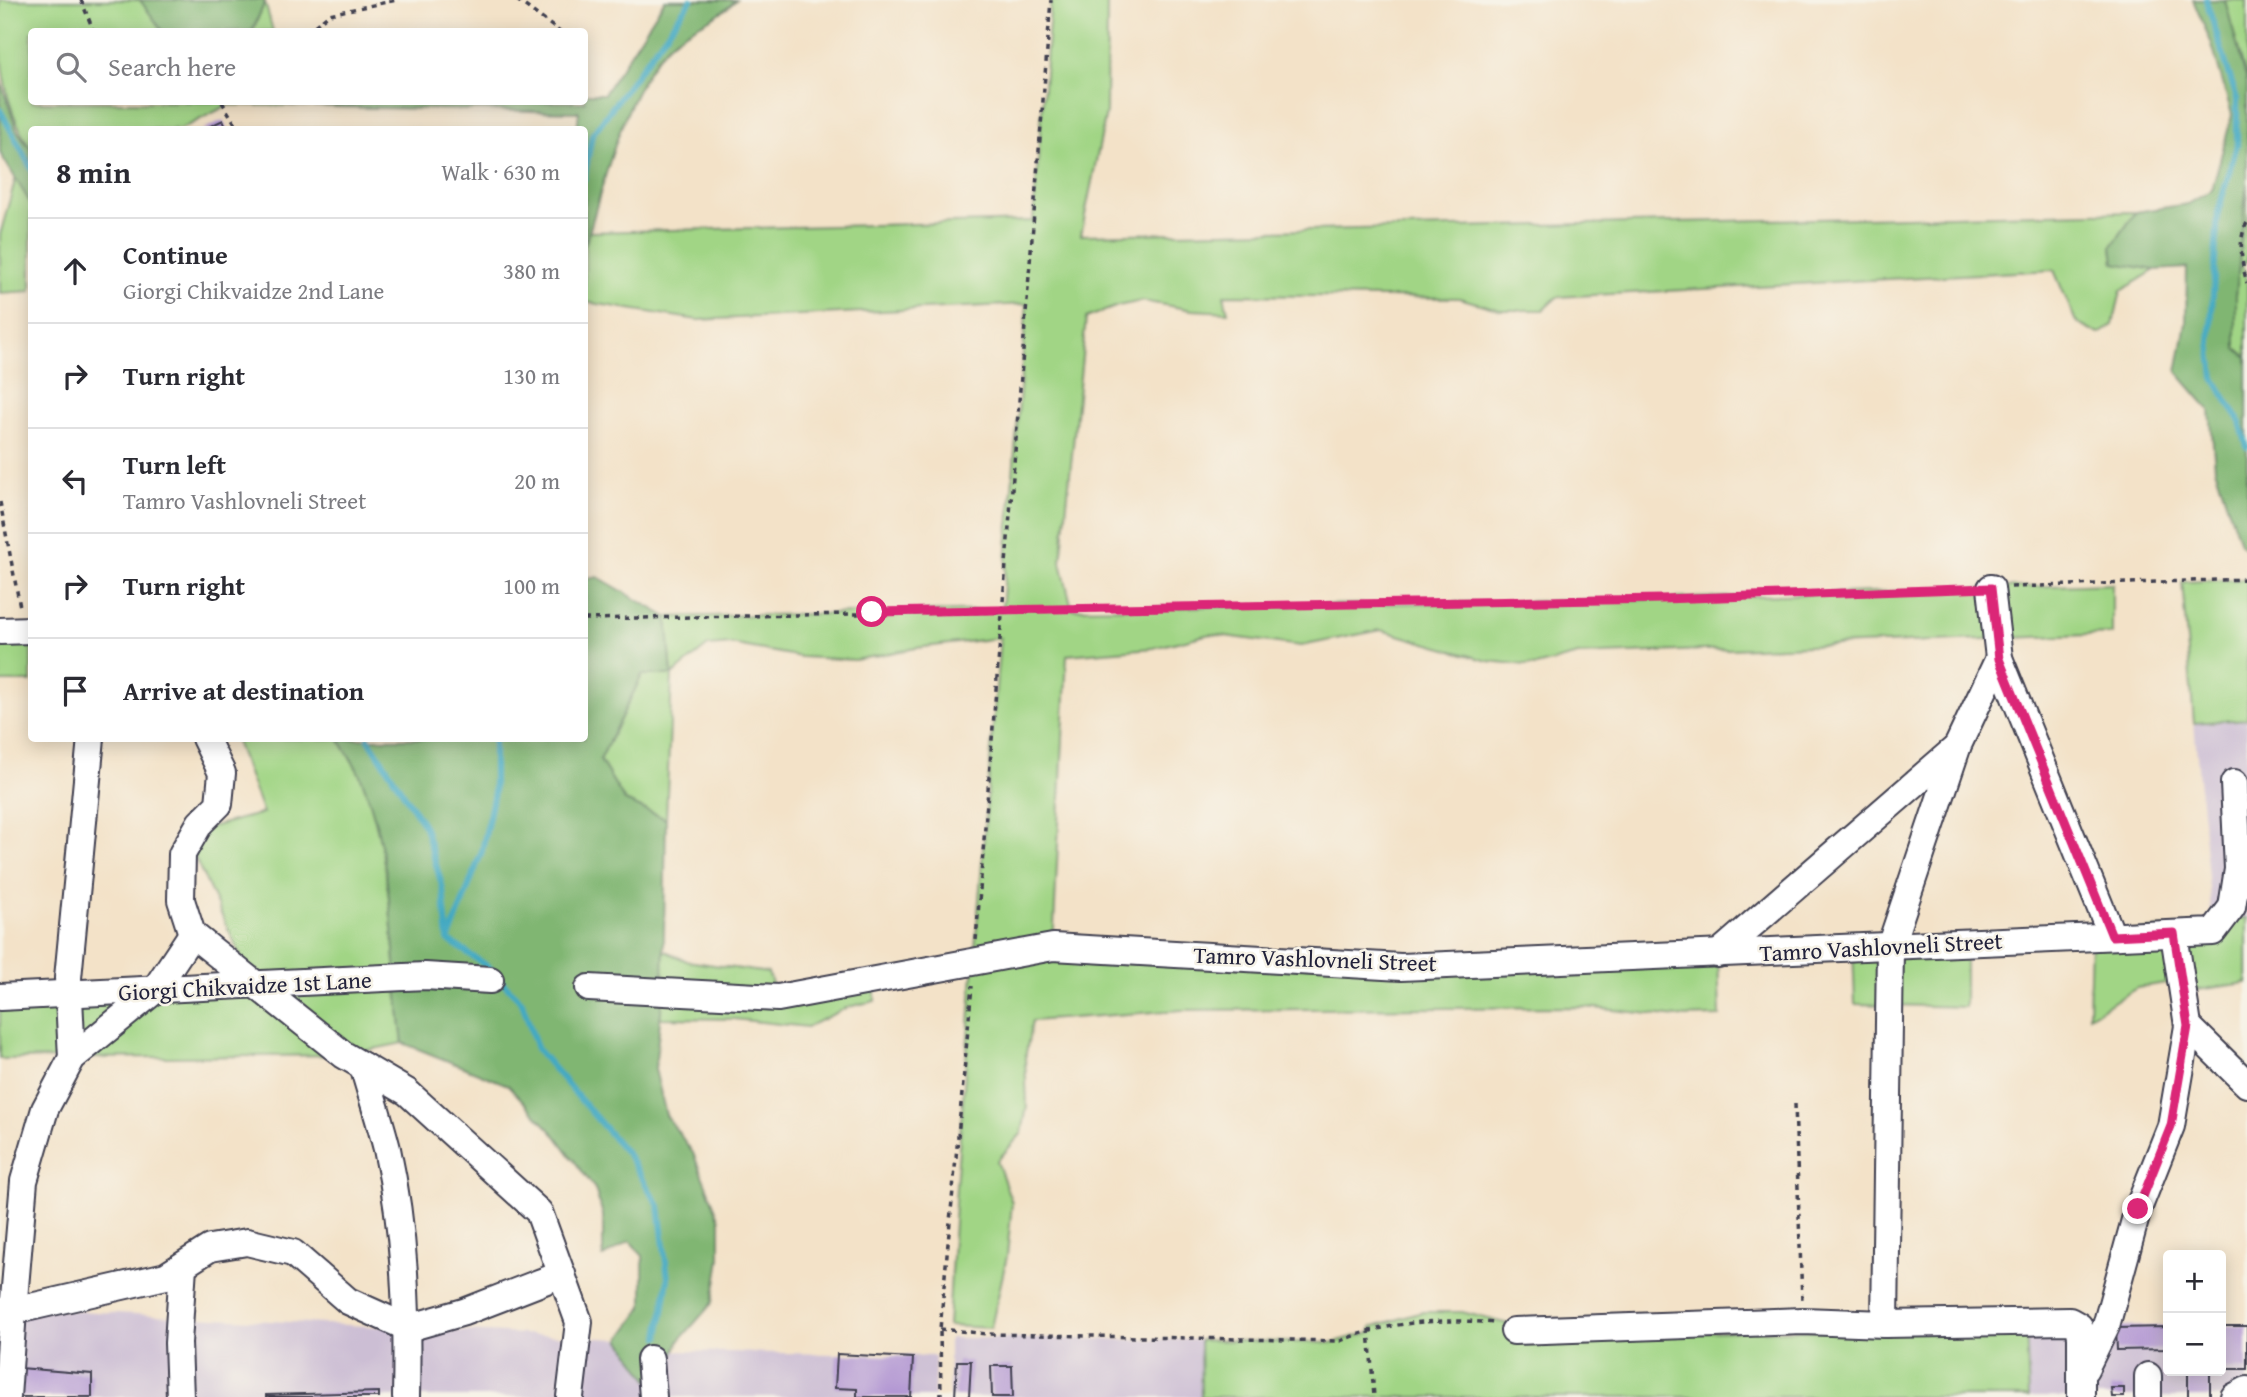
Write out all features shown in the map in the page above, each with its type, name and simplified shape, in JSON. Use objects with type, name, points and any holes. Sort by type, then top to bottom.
[{"type":"lane","points":[[1991,588],[1999,659],[2112,936]]},
{"type":"lane","points":[[1885,1324],[1890,947],[1958,745],[1999,659]]},
{"type":"lane","points":[[72,1058],[68,994],[91,742]]},
{"type":"lane","points":[[207,742],[222,773],[219,804],[200,823],[182,854],[181,900],[192,934],[255,986],[363,1066],[407,1092],[539,1213],[579,1322],[570,1397]]},
{"type":"lane","points":[[1718,954],[1958,745]]},
{"type":"lane","name":"Tamro Vashlovneli Street","points":[[589,988],[778,998],[974,964],[1053,947],[1401,967],[2213,932],[2232,907],[2238,869],[2234,783]]},
{"type":"lane","points":[[2081,1387],[2106,1326],[2138,1209],[2171,1126],[2188,1026],[2174,933]]},
{"type":"lane","points":[[7,1397],[6,1311],[24,1181],[46,1109],[72,1058],[154,992],[192,934]]},
{"type":"lane","name":"Giorgi Chikvaidze 1st Lane","points":[[0,997],[154,992],[425,976],[491,980]]},
{"type":"lane","points":[[2188,1026],[2247,1084]]},
{"type":"lane","points":[[363,1066],[389,1163],[402,1241],[408,1328],[407,1397]]},
{"type":"lane","points":[[6,1311],[166,1276],[210,1248],[247,1242],[293,1253],[348,1301],[408,1328],[464,1312],[562,1274]]},
{"type":"lane","points":[[180,1397],[178,1343],[183,1266]]},
{"type":"lane","points":[[1514,1331],[1803,1321],[1885,1324],[2070,1321],[2079,1326],[2081,1336],[2081,1387]]},
{"type":"lane","points":[[650,1359],[653,1397]]},
{"type":"lane","points":[[2234,1397],[2247,1390]]},
{"type":"path","points":[[81,0],[92,28]]},
{"type":"path","points":[[312,28],[329,14],[397,0]]},
{"type":"path","points":[[517,0],[555,28]]},
{"type":"path","points":[[941,1397],[940,1329],[974,964],[1051,0]]},
{"type":"path","points":[[224,105],[237,126]]},
{"type":"path","points":[[2247,223],[2243,230],[2241,263],[2247,283]]},
{"type":"path","points":[[0,502],[18,630]]},
{"type":"path","points":[[588,619],[1648,600],[2247,579]]},
{"type":"path","points":[[1794,1104],[1803,1321]]},
{"type":"path","points":[[940,1329],[988,1334],[1340,1341],[1369,1329],[1419,1322],[1462,1320],[1499,1324],[1514,1331]]},
{"type":"path","points":[[1369,1329],[1374,1397]]},
{"type":"shaded area","points":[[2247,719],[2247,918],[2238,918],[2213,932],[2194,723]]},
{"type":"shaded area","points":[[0,1307],[620,1339],[658,1394],[675,1351],[935,1356],[934,1397],[0,1397]]},
{"type":"shaded area","points":[[2226,1325],[2247,1325],[2247,1397],[2029,1397],[2026,1327],[2163,1326],[2163,1376],[2226,1376]]},
{"type":"shaded area","points":[[949,1338],[1200,1340],[1201,1397],[949,1397]]},
{"type":"green space","points":[[0,0],[140,0],[161,28],[28,28],[28,105],[228,105],[187,126],[28,126],[28,144],[8,96],[0,41]]},
{"type":"green space","points":[[140,0],[265,0],[253,28],[160,28]]},
{"type":"green space","points":[[665,0],[736,0],[718,14],[678,37],[662,52],[647,73],[624,120],[588,236],[588,126],[577,126],[579,112],[290,106],[588,105],[588,94],[604,94]]},
{"type":"green space","points":[[1051,0],[1107,0],[1106,113],[1081,235],[2136,212],[2112,246],[2114,263],[2155,270],[2121,291],[2113,325],[2099,334],[2076,322],[2054,270],[1557,297],[1543,310],[1501,310],[1459,298],[1224,295],[1228,312],[1192,310],[1142,301],[1118,306],[1086,318],[1061,562],[1072,609],[1662,599],[2112,584],[2112,634],[1578,655],[1536,666],[1488,661],[1381,630],[1301,646],[1210,634],[1153,648],[1067,655],[1053,947],[1401,967],[1718,954],[1720,1016],[1678,1017],[1585,1007],[1182,1010],[1032,1021],[1025,1058],[1027,1106],[1022,1133],[997,1161],[1012,1203],[1007,1256],[991,1328],[948,1326],[956,1186],[1000,638],[916,648],[855,660],[801,657],[731,644],[708,646],[672,675],[666,819],[625,801],[600,760],[642,675],[672,674],[667,617],[1002,610],[1027,304],[698,320],[588,302],[588,236],[589,232],[1033,221]]},
{"type":"green space","points":[[2193,0],[2225,0],[2247,82],[2247,179],[2236,296],[2236,348],[2247,357],[2247,549],[2240,543],[2215,468],[2210,410],[2177,372],[2186,323],[2187,268],[2155,270],[2114,263],[2112,246],[2136,212],[2188,204],[2212,190],[2232,115],[2211,42]]},
{"type":"green space","points":[[2247,0],[2247,82],[2225,1]]},
{"type":"green space","points":[[265,2],[272,28],[254,28]]},
{"type":"green space","points":[[0,80],[17,130],[28,146],[28,199],[0,153]]},
{"type":"green space","points":[[228,105],[290,105],[290,106]]},
{"type":"green space","points":[[16,177],[28,199],[28,291],[0,293],[0,235]]},
{"type":"green space","points":[[2247,179],[2247,262],[2242,263],[2247,283],[2247,357],[2236,348],[2236,296]]},
{"type":"green space","points":[[598,577],[667,617],[672,675],[642,675],[600,760],[625,801],[666,819],[663,992],[655,1069],[666,1115],[693,1153],[720,1220],[720,1259],[713,1302],[679,1341],[658,1394],[620,1339],[643,1307],[643,1256],[630,1241],[603,1257],[603,1215],[595,1189],[556,1136],[508,1085],[403,1043],[381,844],[362,780],[341,742],[588,742],[588,579]]},
{"type":"green space","points":[[2247,579],[2247,719],[2194,723],[2182,582]]},
{"type":"green space","points":[[28,630],[28,682],[0,682],[0,631]]},
{"type":"green space","points":[[236,742],[341,742],[362,780],[381,844],[403,1043],[344,1055],[0,1059],[0,997],[254,985],[184,834],[263,813]]},
{"type":"green space","points":[[2247,918],[2247,983],[2184,992],[2165,983],[2137,988],[2089,1016],[2091,937]]},
{"type":"green space","points":[[1965,943],[1965,1007],[1855,1004],[1853,948]]},
{"type":"green space","points":[[663,950],[687,961],[768,973],[778,998],[875,981],[875,1001],[848,1007],[807,1027],[734,1019],[660,1018]]},
{"type":"green space","points":[[1423,1312],[1462,1312],[1548,1334],[2026,1327],[2029,1397],[1201,1397],[1200,1340],[1331,1343],[1371,1332],[1371,1327]]},
{"type":"building","points":[[223,120],[225,126],[210,126]]},
{"type":"building","points":[[2226,1326],[2247,1326],[2247,1369],[2226,1369]]},
{"type":"building","points":[[2163,1327],[2163,1349],[2117,1350],[2116,1328]]},
{"type":"building","points":[[837,1354],[913,1358],[911,1397],[857,1397],[857,1389],[835,1388]]},
{"type":"building","points":[[957,1361],[971,1361],[969,1397],[955,1397]]},
{"type":"building","points":[[991,1366],[1012,1366],[1013,1397],[992,1397]]},
{"type":"building","points":[[20,1368],[92,1374],[92,1397],[20,1397]]},
{"type":"building","points":[[2188,1376],[2210,1376],[2210,1397],[2188,1397]]},
{"type":"building","points":[[2111,1388],[2124,1388],[2124,1397],[2112,1397]]},
{"type":"building","points":[[379,1392],[379,1397],[266,1397],[266,1395]]},
{"type":"waterway","points":[[588,157],[592,135],[691,0]]},
{"type":"waterway","points":[[2206,0],[2237,99],[2237,145],[2218,212],[2210,342],[2214,378],[2240,422],[2247,447]]},
{"type":"waterway","points":[[0,110],[28,162]]},
{"type":"waterway","points":[[371,742],[425,827],[443,889],[448,940],[487,966],[522,1002],[537,1049],[628,1155],[659,1206],[668,1279],[659,1337]]},
{"type":"waterway","points":[[450,936],[482,851],[494,792],[494,742]]},
{"type":"route","points":[[872,612],[1662,599],[1991,588],[1999,659],[2112,936],[2174,933],[2188,1026],[2171,1126],[2138,1209]]}]
